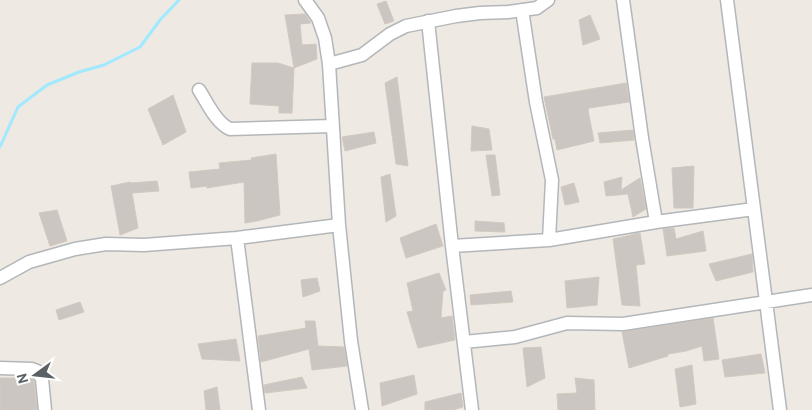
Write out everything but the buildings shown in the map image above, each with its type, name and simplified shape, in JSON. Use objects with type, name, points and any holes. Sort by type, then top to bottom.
[{"type":"street","points":[[305,0],[318,18],[325,38],[329,64],[339,225],[351,341],[362,410]]},
{"type":"street","points":[[329,64],[362,55],[390,34],[406,26],[464,15],[537,8],[548,0]]},
{"type":"street","points":[[623,0],[656,222]]},
{"type":"street","points":[[727,0],[779,410]]},
{"type":"street","points":[[522,10],[536,102],[552,180],[549,240]]},
{"type":"street","points":[[428,21],[472,410]]},
{"type":"street","points":[[199,90],[220,122],[230,129],[332,126]]},
{"type":"street","points":[[452,246],[549,240],[656,222],[754,210]]},
{"type":"street","points":[[0,278],[29,262],[75,249],[106,244],[144,245],[237,238],[339,225]]},
{"type":"street","points":[[237,238],[258,410]]},
{"type":"street","points":[[464,342],[515,337],[568,323],[622,324],[812,295]]},
{"type":"street","points":[[0,368],[32,369],[38,371],[42,379],[45,410]]},
{"type":"waterway","points":[[0,147],[18,107],[47,85],[79,72],[104,65],[140,47],[160,20],[179,0]]}]
